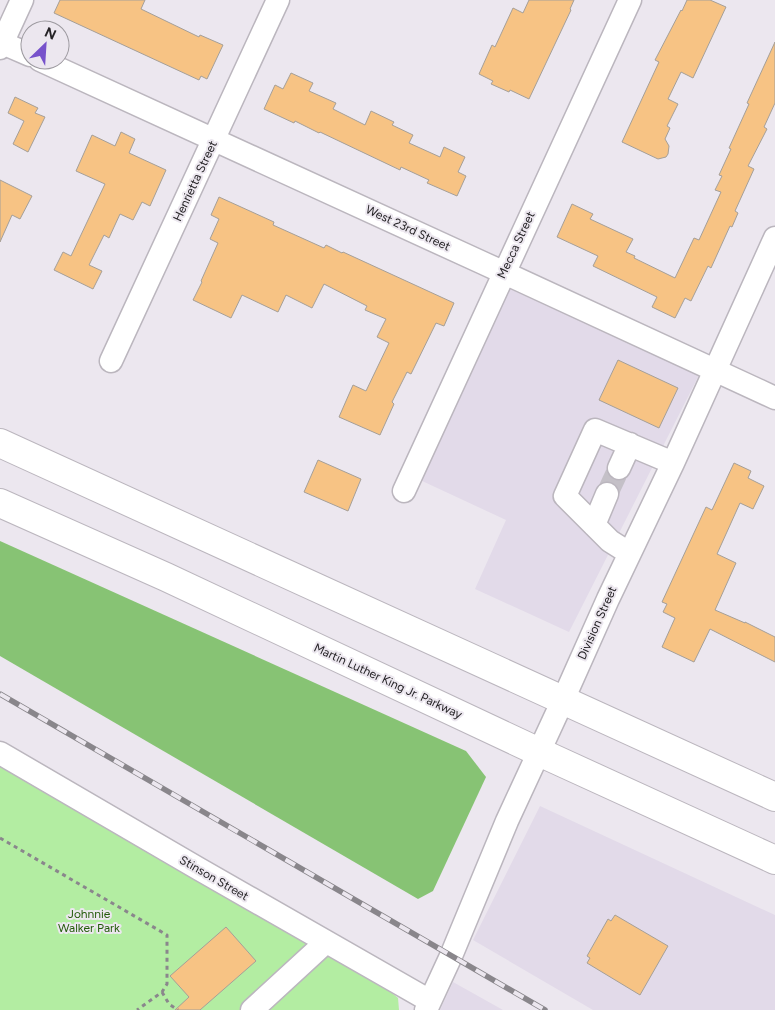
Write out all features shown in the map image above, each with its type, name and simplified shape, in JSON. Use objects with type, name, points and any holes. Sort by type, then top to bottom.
[{"type":"highway","points":[[0,443],[775,797]]},
{"type":"highway","name":"Martin Luther King Jr. Parkway","points":[[0,503],[775,860]]},
{"type":"street","points":[[20,51],[1,44],[22,0]]},
{"type":"street","name":"Henrietta Street","points":[[111,361],[278,0]]},
{"type":"street","name":"Mecca Street","points":[[404,491],[630,0]]},
{"type":"street","name":"West 23rd Street","points":[[62,70],[775,398]]},
{"type":"street","name":"Division Street","points":[[428,1005],[451,956],[507,821],[629,552],[673,463],[775,238]]},
{"type":"street","points":[[629,552],[610,541],[565,496],[595,430],[673,463]]},
{"type":"street","points":[[619,468],[630,444]]},
{"type":"street","points":[[594,525],[607,494]]},
{"type":"street","name":"Stinson Street","points":[[0,753],[326,942],[428,1005]]},
{"type":"street","points":[[252,1010],[326,942]]},
{"type":"path","points":[[0,838],[167,935],[167,984],[162,992],[137,1010]]},
{"type":"path","points":[[162,992],[170,1004],[178,1010]]},
{"type":"shaded area","points":[[510,289],[699,375],[569,632],[475,589],[506,520],[420,480]]},
{"type":"shaded area","points":[[540,806],[775,915],[775,1010],[593,1010],[473,940]]},
{"type":"shaded area","points":[[453,982],[503,1010],[440,1010]]},
{"type":"green space","points":[[0,541],[466,751],[486,777],[433,891],[418,899],[0,656]]},
{"type":"green space","name":"Johnnie Walker Park","points":[[0,766],[392,993],[398,998],[399,1010],[0,1010]]},
{"type":"building","points":[[60,0],[145,0],[141,9],[199,37],[200,35],[223,45],[207,79],[201,76],[199,80],[54,13]]},
{"type":"building","points":[[529,0],[574,0],[529,99],[491,84],[493,81],[479,74],[492,45],[495,47],[513,8],[523,13]]},
{"type":"building","points":[[687,0],[710,0],[726,7],[693,78],[681,72],[668,99],[678,104],[667,126],[670,128],[665,139],[669,146],[668,154],[666,157],[658,159],[622,142],[659,62],[655,60]]},
{"type":"building","points":[[775,42],[775,103],[764,127],[767,129],[748,166],[754,169],[735,211],[738,213],[732,227],[730,226],[711,268],[708,266],[691,301],[685,298],[675,318],[652,307],[657,297],[593,266],[598,256],[557,237],[572,204],[593,214],[590,219],[633,239],[626,252],[635,256],[634,258],[675,278],[694,238],[699,240],[721,192],[715,190],[722,176],[719,175],[749,104],[747,103]]},
{"type":"building","points":[[291,73],[313,83],[309,91],[336,103],[333,109],[365,125],[371,111],[394,122],[392,125],[413,135],[409,143],[440,157],[444,147],[465,157],[458,172],[466,176],[457,196],[427,183],[429,180],[401,167],[400,170],[320,132],[295,121],[294,123],[264,109],[275,85],[283,89]]},
{"type":"building","points":[[15,97],[38,108],[35,113],[45,117],[28,152],[13,144],[24,121],[8,113]]},
{"type":"building","points":[[121,132],[135,139],[129,153],[166,170],[150,206],[142,202],[133,220],[120,214],[109,238],[104,235],[89,265],[102,271],[93,289],[54,270],[63,252],[71,256],[105,184],[76,171],[92,135],[115,146]]},
{"type":"building","points":[[0,180],[32,196],[20,219],[12,215],[0,242]]},
{"type":"building","points":[[219,197],[274,222],[273,225],[324,248],[326,245],[343,252],[454,303],[444,326],[436,323],[411,374],[407,372],[392,402],[394,404],[380,435],[339,417],[353,385],[366,391],[389,343],[377,337],[386,319],[365,310],[367,306],[324,284],[312,308],[286,295],[278,312],[242,295],[231,318],[193,300],[218,243],[210,239],[219,219],[211,215]]},
{"type":"building","points":[[618,360],[678,388],[659,428],[599,400]]},
{"type":"building","points":[[318,460],[361,479],[348,511],[304,492]]},
{"type":"building","points":[[734,463],[751,471],[748,478],[764,486],[753,509],[740,503],[717,554],[736,563],[715,610],[775,637],[775,662],[710,629],[694,662],[662,647],[675,618],[663,612],[667,604],[662,602],[706,507],[712,510]]},
{"type":"building","points":[[615,915],[668,946],[640,995],[587,963],[590,958],[587,956],[608,919],[611,921]]},
{"type":"building","points":[[226,927],[256,961],[200,1010],[175,1010],[189,997],[170,976]]},
{"type":"tunnel","points":[[607,494],[619,468]]},
{"type":"railway","points":[[0,694],[545,1010]]}]
